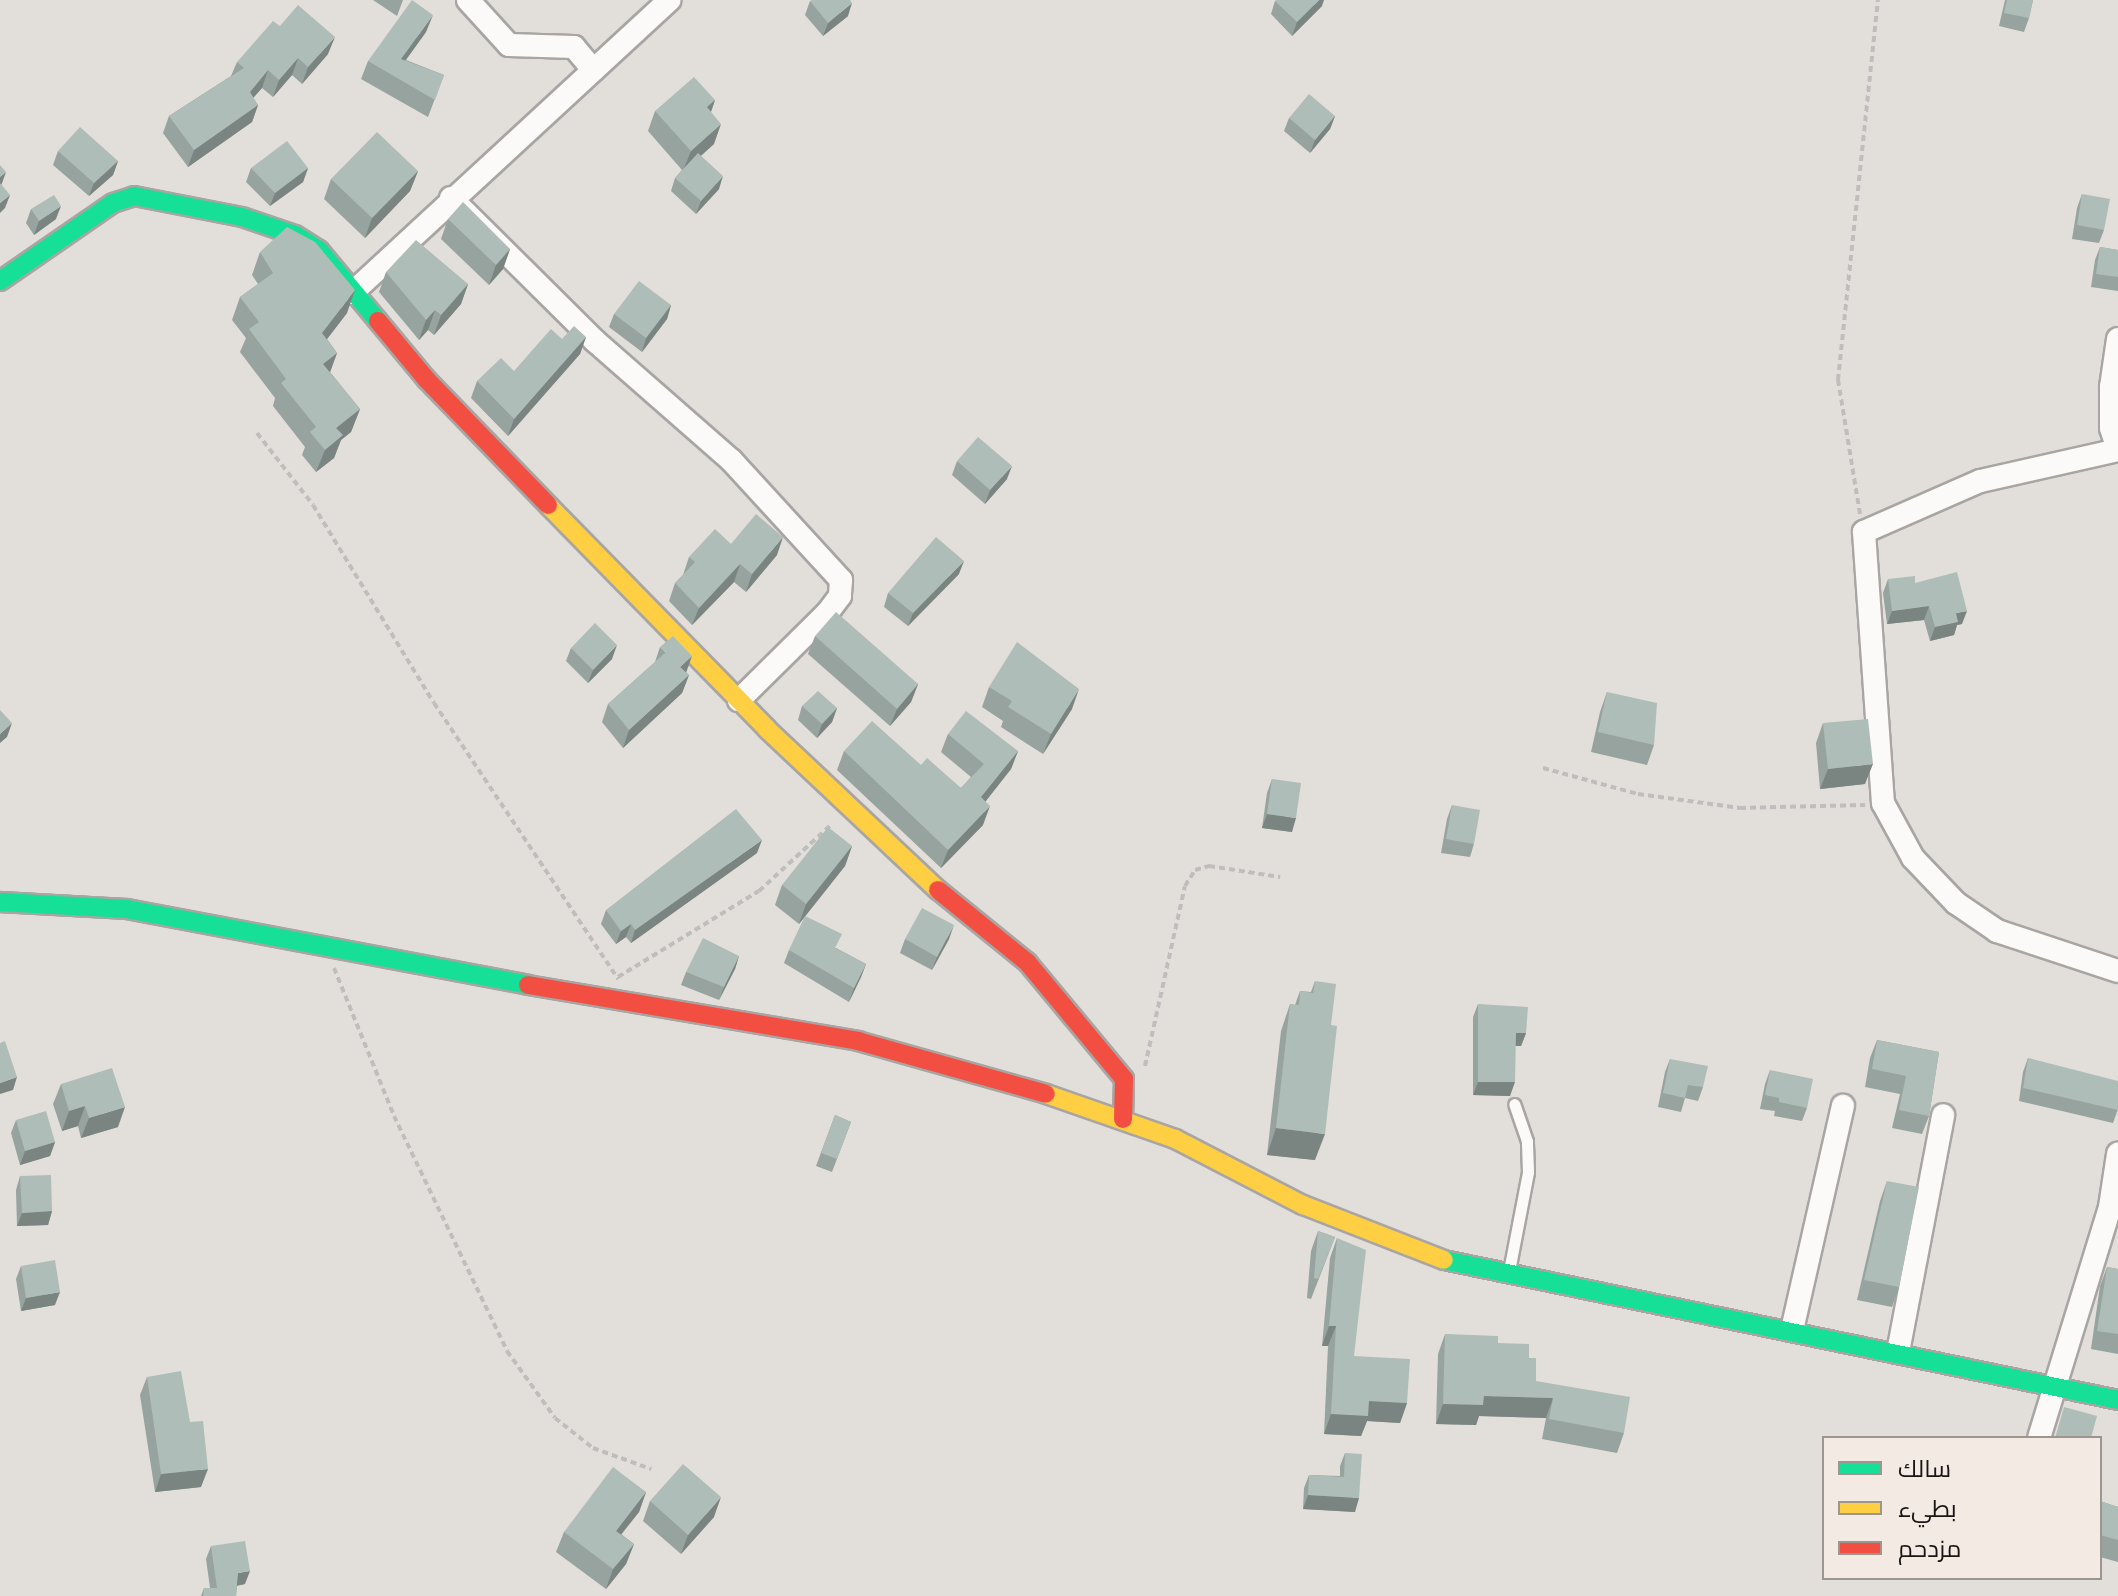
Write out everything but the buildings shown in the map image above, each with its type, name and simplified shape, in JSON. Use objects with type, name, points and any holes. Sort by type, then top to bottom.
[{"type":"street","points":[[468,0],[509,45],[574,47],[593,70]]},
{"type":"street","points":[[352,293],[451,198],[669,0]]},
{"type":"street","points":[[0,281],[113,203],[134,196],[198,205],[295,235],[319,250],[427,380],[739,700],[929,883],[1027,962],[1124,1079],[1123,1119]]},
{"type":"street","points":[[451,198],[595,341],[731,460],[841,580],[840,596],[827,613],[739,700]]},
{"type":"street","points":[[2118,339],[2111,387],[2111,428],[2118,449],[1980,481],[1864,532],[1883,803],[1913,858],[1956,903],[1997,931],[2118,971]]},
{"type":"street","points":[[0,902],[127,909],[328,943],[626,1005],[858,1041],[962,1067],[1123,1119],[1414,1252],[1508,1277],[1792,1330],[2056,1390],[2118,1400]]},
{"type":"street","points":[[1792,1330],[1843,1106]]},
{"type":"street","points":[[1898,1352],[1943,1115]]},
{"type":"street","points":[[2040,1436],[2110,1207],[2118,1154]]},
{"type":"lane","points":[[1508,1277],[1528,1172],[1527,1141],[1514,1104]]},
{"type":"path","points":[[1864,532],[1838,380],[1878,0]]},
{"type":"path","points":[[257,433],[313,505],[451,729],[618,977],[626,1005]]},
{"type":"path","points":[[1543,768],[1638,794],[1740,808],[1818,810],[1883,803]]},
{"type":"path","points":[[618,977],[759,891],[849,808]]},
{"type":"path","points":[[1125,1095],[1148,1062],[1185,886],[1195,870],[1209,866],[1280,877]]},
{"type":"path","points":[[328,943],[337,984],[388,1103],[507,1351],[555,1418],[593,1448],[651,1469]]},
{"type":"traffic: fast","points":[[0,281],[113,203],[134,196],[242,217],[295,235],[319,250],[378,321]]},
{"type":"traffic: fast","points":[[0,902],[127,909],[528,985]]},
{"type":"traffic: fast","points":[[1444,1260],[2118,1400]]},
{"type":"traffic: slow","points":[[548,505],[767,729],[938,890]]},
{"type":"traffic: slow","points":[[1046,1094],[1175,1139],[1303,1205],[1444,1260]]},
{"type":"traffic: jam","points":[[378,321],[427,380],[548,505]]},
{"type":"traffic: jam","points":[[938,890],[1027,962],[1124,1079],[1123,1119]]},
{"type":"traffic: jam","points":[[528,985],[858,1041],[1046,1094]]}]
